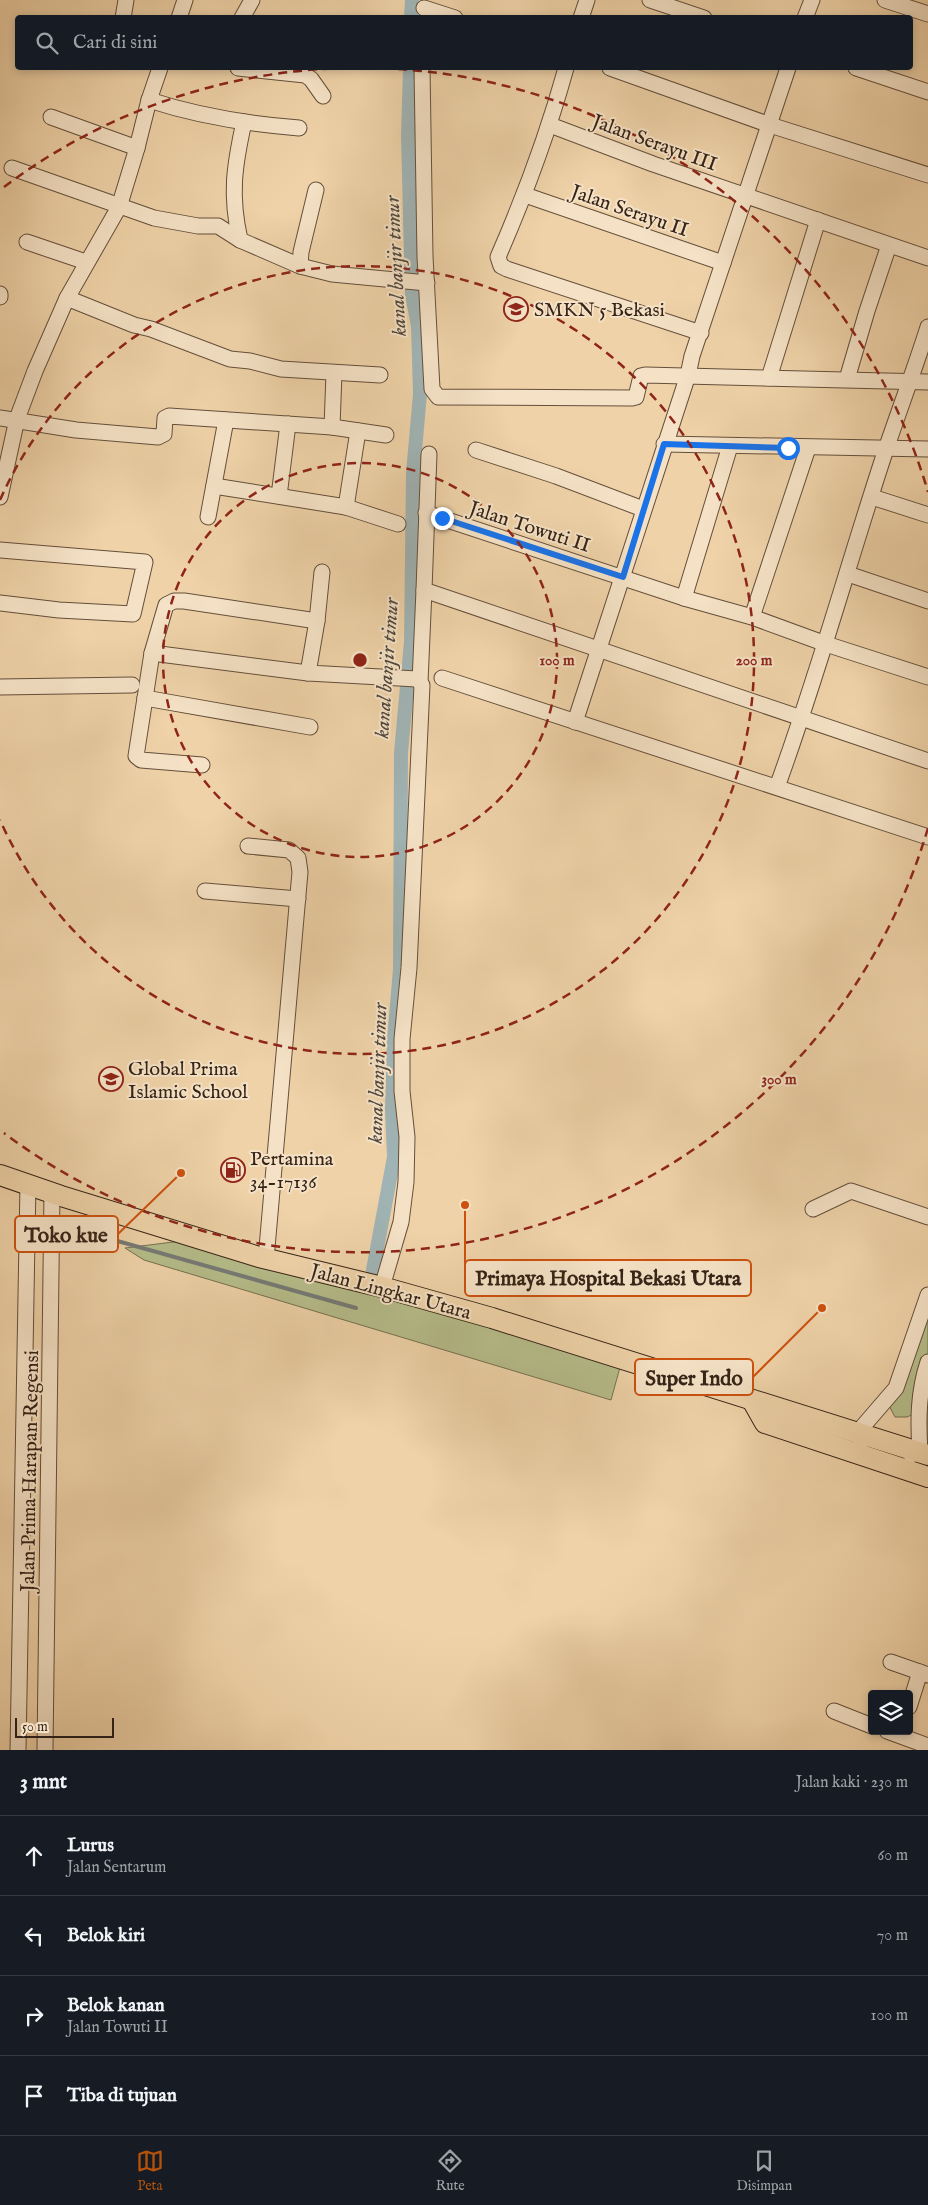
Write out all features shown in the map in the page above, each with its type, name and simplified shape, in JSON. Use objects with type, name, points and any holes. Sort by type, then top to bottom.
[{"type":"main road","name":"Jalan Lingkar Utara","points":[[0,1175],[28,1183],[52,1208],[334,1275],[492,1318],[924,1454]]},
{"type":"main road","points":[[752,1400],[765,1423],[928,1477]]},
{"type":"street","points":[[124,15],[126,0]]},
{"type":"street","points":[[180,15],[185,0]]},
{"type":"street","points":[[244,15],[252,0]]},
{"type":"street","points":[[582,15],[587,0]]},
{"type":"street","points":[[650,0],[695,15]]},
{"type":"street","points":[[806,15],[812,0]]},
{"type":"street","points":[[885,0],[928,14]]},
{"type":"street","points":[[424,8],[446,15]]},
{"type":"street","points":[[0,497],[17,419],[35,371],[67,298],[119,207],[159,70]]},
{"type":"street","points":[[257,70],[305,75],[311,79],[323,96]]},
{"type":"street","points":[[422,70],[418,283],[432,389],[438,397],[632,398],[636,397],[638,393],[641,376],[688,375],[928,382]]},
{"type":"street","points":[[565,70],[550,125],[525,195],[498,257],[501,266],[701,333]]},
{"type":"street","points":[[616,70],[770,125],[928,174]]},
{"type":"street","points":[[575,722],[688,375],[692,356],[701,333],[722,263],[747,195],[787,70]]},
{"type":"street","points":[[862,70],[928,92]]},
{"type":"street","points":[[149,100],[170,107],[244,122],[299,128]]},
{"type":"street","points":[[51,117],[137,148]]},
{"type":"street","points":[[240,240],[234,212],[234,184],[236,157],[244,122]]},
{"type":"street","name":"Jalan Serayu III","points":[[550,125],[653,164],[928,258]]},
{"type":"street","points":[[12,168],[154,218],[198,226],[218,226],[240,240],[300,266],[332,274],[418,283]]},
{"type":"street","points":[[300,266],[301,252],[316,190]]},
{"type":"street","name":"Jalan Serayu II","points":[[525,195],[722,263]]},
{"type":"street","points":[[769,378],[818,220]]},
{"type":"street","points":[[27,242],[86,262]]},
{"type":"street","points":[[847,379],[889,246]]},
{"type":"street","points":[[67,298],[134,325],[151,329],[230,359],[250,361],[281,369],[380,374]]},
{"type":"street","points":[[777,786],[803,717],[886,449],[911,383],[928,327]]},
{"type":"street","points":[[332,427],[334,373]]},
{"type":"street","points":[[0,418],[17,419],[76,430],[158,437],[164,434],[165,418],[169,416],[332,427],[358,432],[386,434]]},
{"type":"street","points":[[208,517],[226,420]]},
{"type":"street","points":[[279,496],[288,424]]},
{"type":"street","points":[[346,507],[358,432]]},
{"type":"street","points":[[664,444],[928,449]]},
{"type":"street","points":[[684,598],[730,446]]},
{"type":"street","points":[[752,617],[808,448]]},
{"type":"street","points":[[476,450],[556,476],[643,509]]},
{"type":"street","points":[[377,1286],[401,1222],[406,1182],[407,1137],[402,1091],[402,1039],[409,968],[423,703],[418,680],[424,590],[428,454]]},
{"type":"street","points":[[214,486],[346,507],[398,524]]},
{"type":"street","points":[[872,497],[928,515]]},
{"type":"street","name":"Jalan Towuti II","points":[[426,513],[684,598],[752,617],[826,644],[928,677]]},
{"type":"street","points":[[0,550],[146,562],[134,614],[59,610],[0,603]]},
{"type":"street","points":[[308,673],[317,621],[322,572]]},
{"type":"street","points":[[848,574],[928,601]]},
{"type":"street","points":[[424,590],[598,650],[803,717],[928,761]]},
{"type":"street","points":[[202,764],[141,760],[136,756],[152,653],[166,605],[174,601],[317,621]]},
{"type":"street","points":[[152,653],[308,673],[418,680]]},
{"type":"street","points":[[442,678],[777,786],[928,837]]},
{"type":"street","points":[[0,687],[132,685]]},
{"type":"street","points":[[146,698],[310,727]]},
{"type":"street","points":[[248,846],[289,850],[298,858],[300,872],[266,1259]]},
{"type":"street","points":[[205,891],[298,899]]},
{"type":"street","name":"Jalan Prima Harapan Regensi","points":[[18,1750],[24,1580],[28,1183]]},
{"type":"street","points":[[813,1209],[851,1191],[928,1217]]},
{"type":"street","name":"Jalan Prima Harapan Regensi","points":[[45,1750],[52,1208]]},
{"type":"street","points":[[928,1296],[896,1388],[858,1432],[876,1460],[924,1454],[918,1420],[922,1379],[928,1362]]},
{"type":"street","points":[[24,1580],[46,1581]]},
{"type":"street","points":[[892,1662],[924,1674],[913,1698]]},
{"type":"street","points":[[834,1711],[868,1724]]},
{"type":"street","points":[[896,1737],[928,1746]]},
{"type":"green space","points":[[197,1239],[622,1360],[611,1400],[144,1260],[125,1248]]},
{"type":"green space","points":[[928,1295],[928,1476],[882,1462],[920,1452],[918,1412],[907,1417],[895,1417],[886,1400]]},
{"type":"waterway","name":"kanal banjir timur","points":[[411,15],[412,0]]},
{"type":"waterway","name":"kanal banjir timur","points":[[373,1270],[394,1157],[392,1110],[394,1040],[400,969],[401,753],[411,642],[413,473],[420,394],[418,326],[412,295],[408,136],[410,70]]},
{"type":"waterway","points":[[64,1226],[356,1308]]},
{"type":"place","name":"SMKN 5 Bekasi","points":[[516,309]]},
{"type":"place","name":"Global Prima Islamic School","points":[[111,1079]]},
{"type":"place","name":"Pertamina 34-17136","points":[[233,1170]]},
{"type":"place","name":"Toko kue","points":[[181,1173]]},
{"type":"place","name":"Primaya Hospital Bekasi Utara","points":[[465,1205]]},
{"type":"place","name":"Super Indo","points":[[822,1308]]},
{"type":"route","points":[[442,518],[623,577],[664,444],[788,448]]}]
